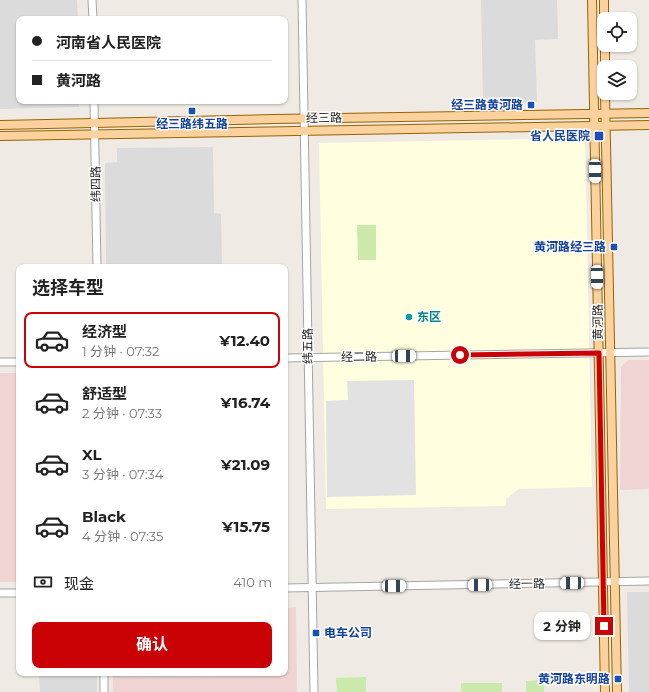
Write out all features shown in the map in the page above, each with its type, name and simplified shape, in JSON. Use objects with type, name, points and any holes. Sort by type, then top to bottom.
[{"type":"main road","name":"黄河路","points":[[592,0],[605,692]]},
{"type":"main road","points":[[604,0],[604,12]]},
{"type":"main road","name":"黄河路","points":[[605,100],[617,692]]},
{"type":"main road","name":"经三路","points":[[0,125],[304,118],[649,113]]},
{"type":"main road","name":"经三路","points":[[0,136],[649,125]]},
{"type":"street","points":[[92,0],[93,16]]},
{"type":"street","name":"纬五路","points":[[302,0],[314,692]]},
{"type":"street","name":"纬四路","points":[[94,104],[97,264]]},
{"type":"street","name":"经二路","points":[[288,358],[649,352]]},
{"type":"street","points":[[0,362],[16,362]]},
{"type":"street","name":"经一路","points":[[288,588],[649,582]]},
{"type":"street","points":[[0,593],[16,593]]},
{"type":"street","points":[[104,676],[104,692]]},
{"type":"shaded area","points":[[0,0],[77,0],[78,16],[16,16],[16,104],[79,104],[79,107],[0,109]]},
{"type":"shaded area","points":[[481,0],[557,0],[558,39],[535,40],[537,102],[483,103]]},
{"type":"shaded area","points":[[585,138],[592,487],[519,489],[506,499],[506,506],[326,509],[319,143]]},
{"type":"shaded area","points":[[213,147],[214,213],[221,214],[222,264],[106,264],[105,163],[117,162],[117,148]]},
{"type":"shaded area","points":[[628,360],[649,360],[649,489],[620,490],[621,367]]},
{"type":"shaded area","points":[[0,373],[16,373],[16,582],[0,582]]},
{"type":"shaded area","points":[[414,380],[416,495],[327,497],[326,401],[348,400],[347,381]]},
{"type":"shaded area","points":[[627,592],[649,592],[649,692],[629,692]]},
{"type":"shaded area","points":[[296,607],[297,692],[113,692],[113,678],[288,676],[288,608]]},
{"type":"shaded area","points":[[39,676],[97,676],[97,692],[40,692]]},
{"type":"shaded area","points":[[113,676],[227,676],[113,678]]},
{"type":"green space","points":[[357,225],[376,225],[376,260],[358,260]]},
{"type":"green space","points":[[366,677],[366,692],[337,692],[336,678]]},
{"type":"green space","points":[[544,680],[544,692],[526,692],[526,681]]},
{"type":"green space","points":[[461,683],[502,683],[502,692],[461,692]]},
{"type":"place","name":"经三路黄河路","points":[[531,105]]},
{"type":"place","name":"经三路纬五路","points":[[192,111]]},
{"type":"place","name":"省人民医院","points":[[599,136]]},
{"type":"place","name":"黄河路经三路","points":[[614,247]]},
{"type":"place","name":"东区","points":[[409,317]]},
{"type":"place","name":"电车公司","points":[[316,633]]},
{"type":"place","name":"黄河路东明路","points":[[618,679]]},
{"type":"route","points":[[460,355],[599,353],[604,626]]}]
